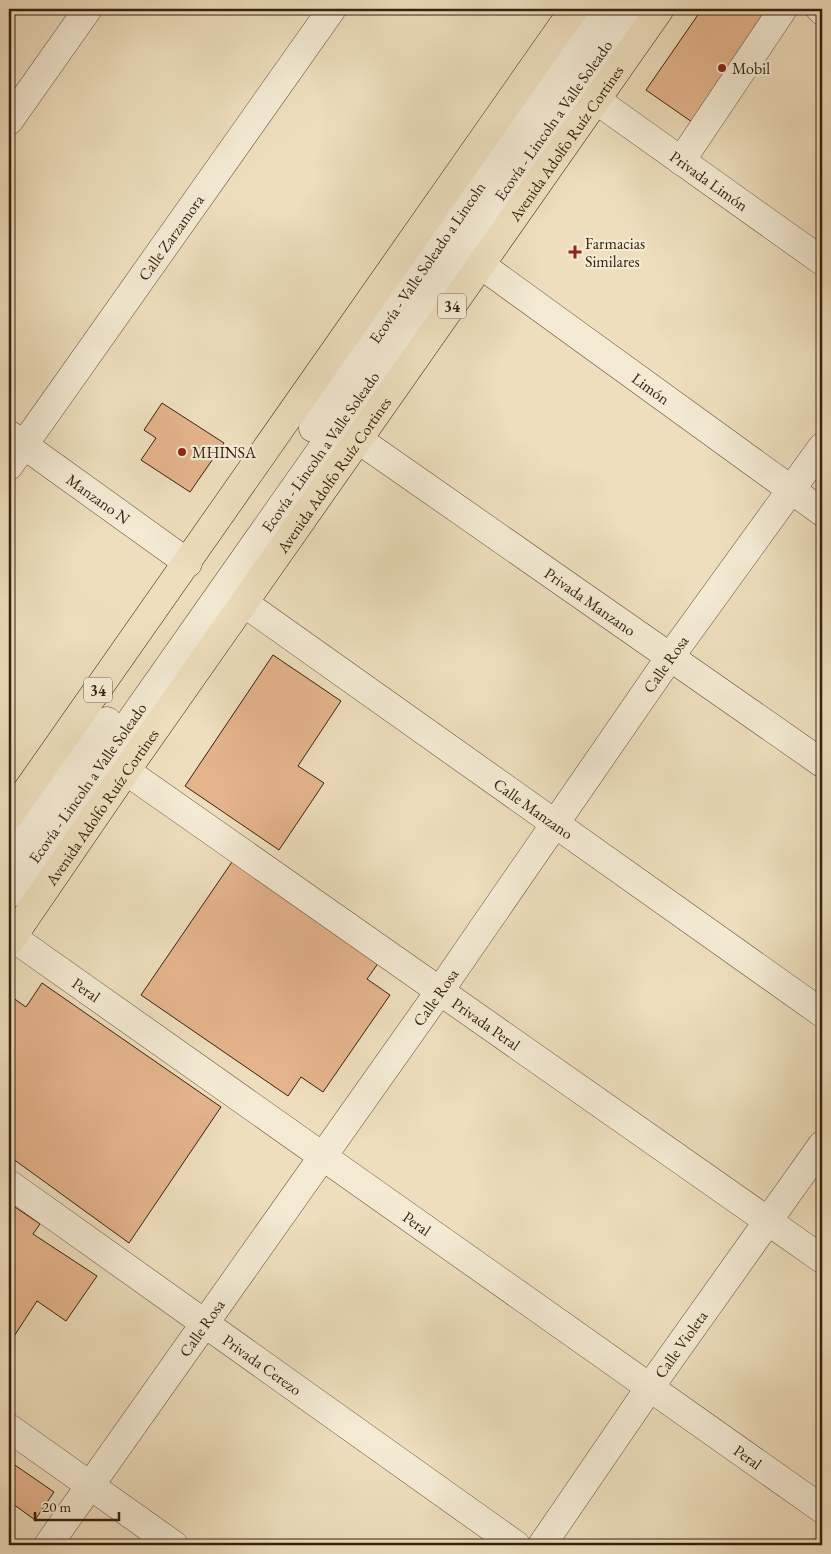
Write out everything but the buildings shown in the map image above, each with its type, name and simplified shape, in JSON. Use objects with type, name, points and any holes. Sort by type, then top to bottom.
[{"type":"main road","name":"34","points":[[9,816],[188,563],[574,9]]},
{"type":"main road","name":"Avenida Adolfo Ruíz Cortines","points":[[10,940],[126,771],[660,9]]},
{"type":"street","points":[[9,121],[88,9]]},
{"type":"street","name":"Calle Zarzamora","points":[[14,449],[332,9]]},
{"type":"street","name":"Ecovía - Valle Soleado a Lincoln","points":[[9,858],[210,579],[601,9]]},
{"type":"street","name":"Ecovía - Lincoln a Valle Soleado","points":[[9,894],[631,9]]},
{"type":"street","points":[[681,161],[783,9]]},
{"type":"street","name":"Privada Limón","points":[[596,100],[822,261]]},
{"type":"street","name":"Limón","points":[[480,265],[822,512]]},
{"type":"street","name":"Privada Manzano","points":[[358,440],[822,763]]},
{"type":"street","name":"Calle Rosa","points":[[48,1545],[439,992],[670,657],[822,448]]},
{"type":"street","name":"Manzano N","points":[[14,449],[188,563]]},
{"type":"street","name":"Calle Manzano","points":[[244,603],[822,1013]]},
{"type":"street","name":"Privada Peral","points":[[126,771],[822,1259]]},
{"type":"street","name":"Peral","points":[[10,940],[822,1509]]},
{"type":"street","name":"Calle Violeta","points":[[542,1545],[650,1387],[822,1145]]},
{"type":"street","name":"Privada Cerezo","points":[[9,1184],[516,1545]]},
{"type":"street","points":[[9,1428],[174,1545]]},
{"type":"place","name":"Mobil","points":[[722,68]]},
{"type":"place","name":"Farmacias Similares","points":[[575,252]]},
{"type":"place","name":"MHINSA","points":[[182,452]]}]
